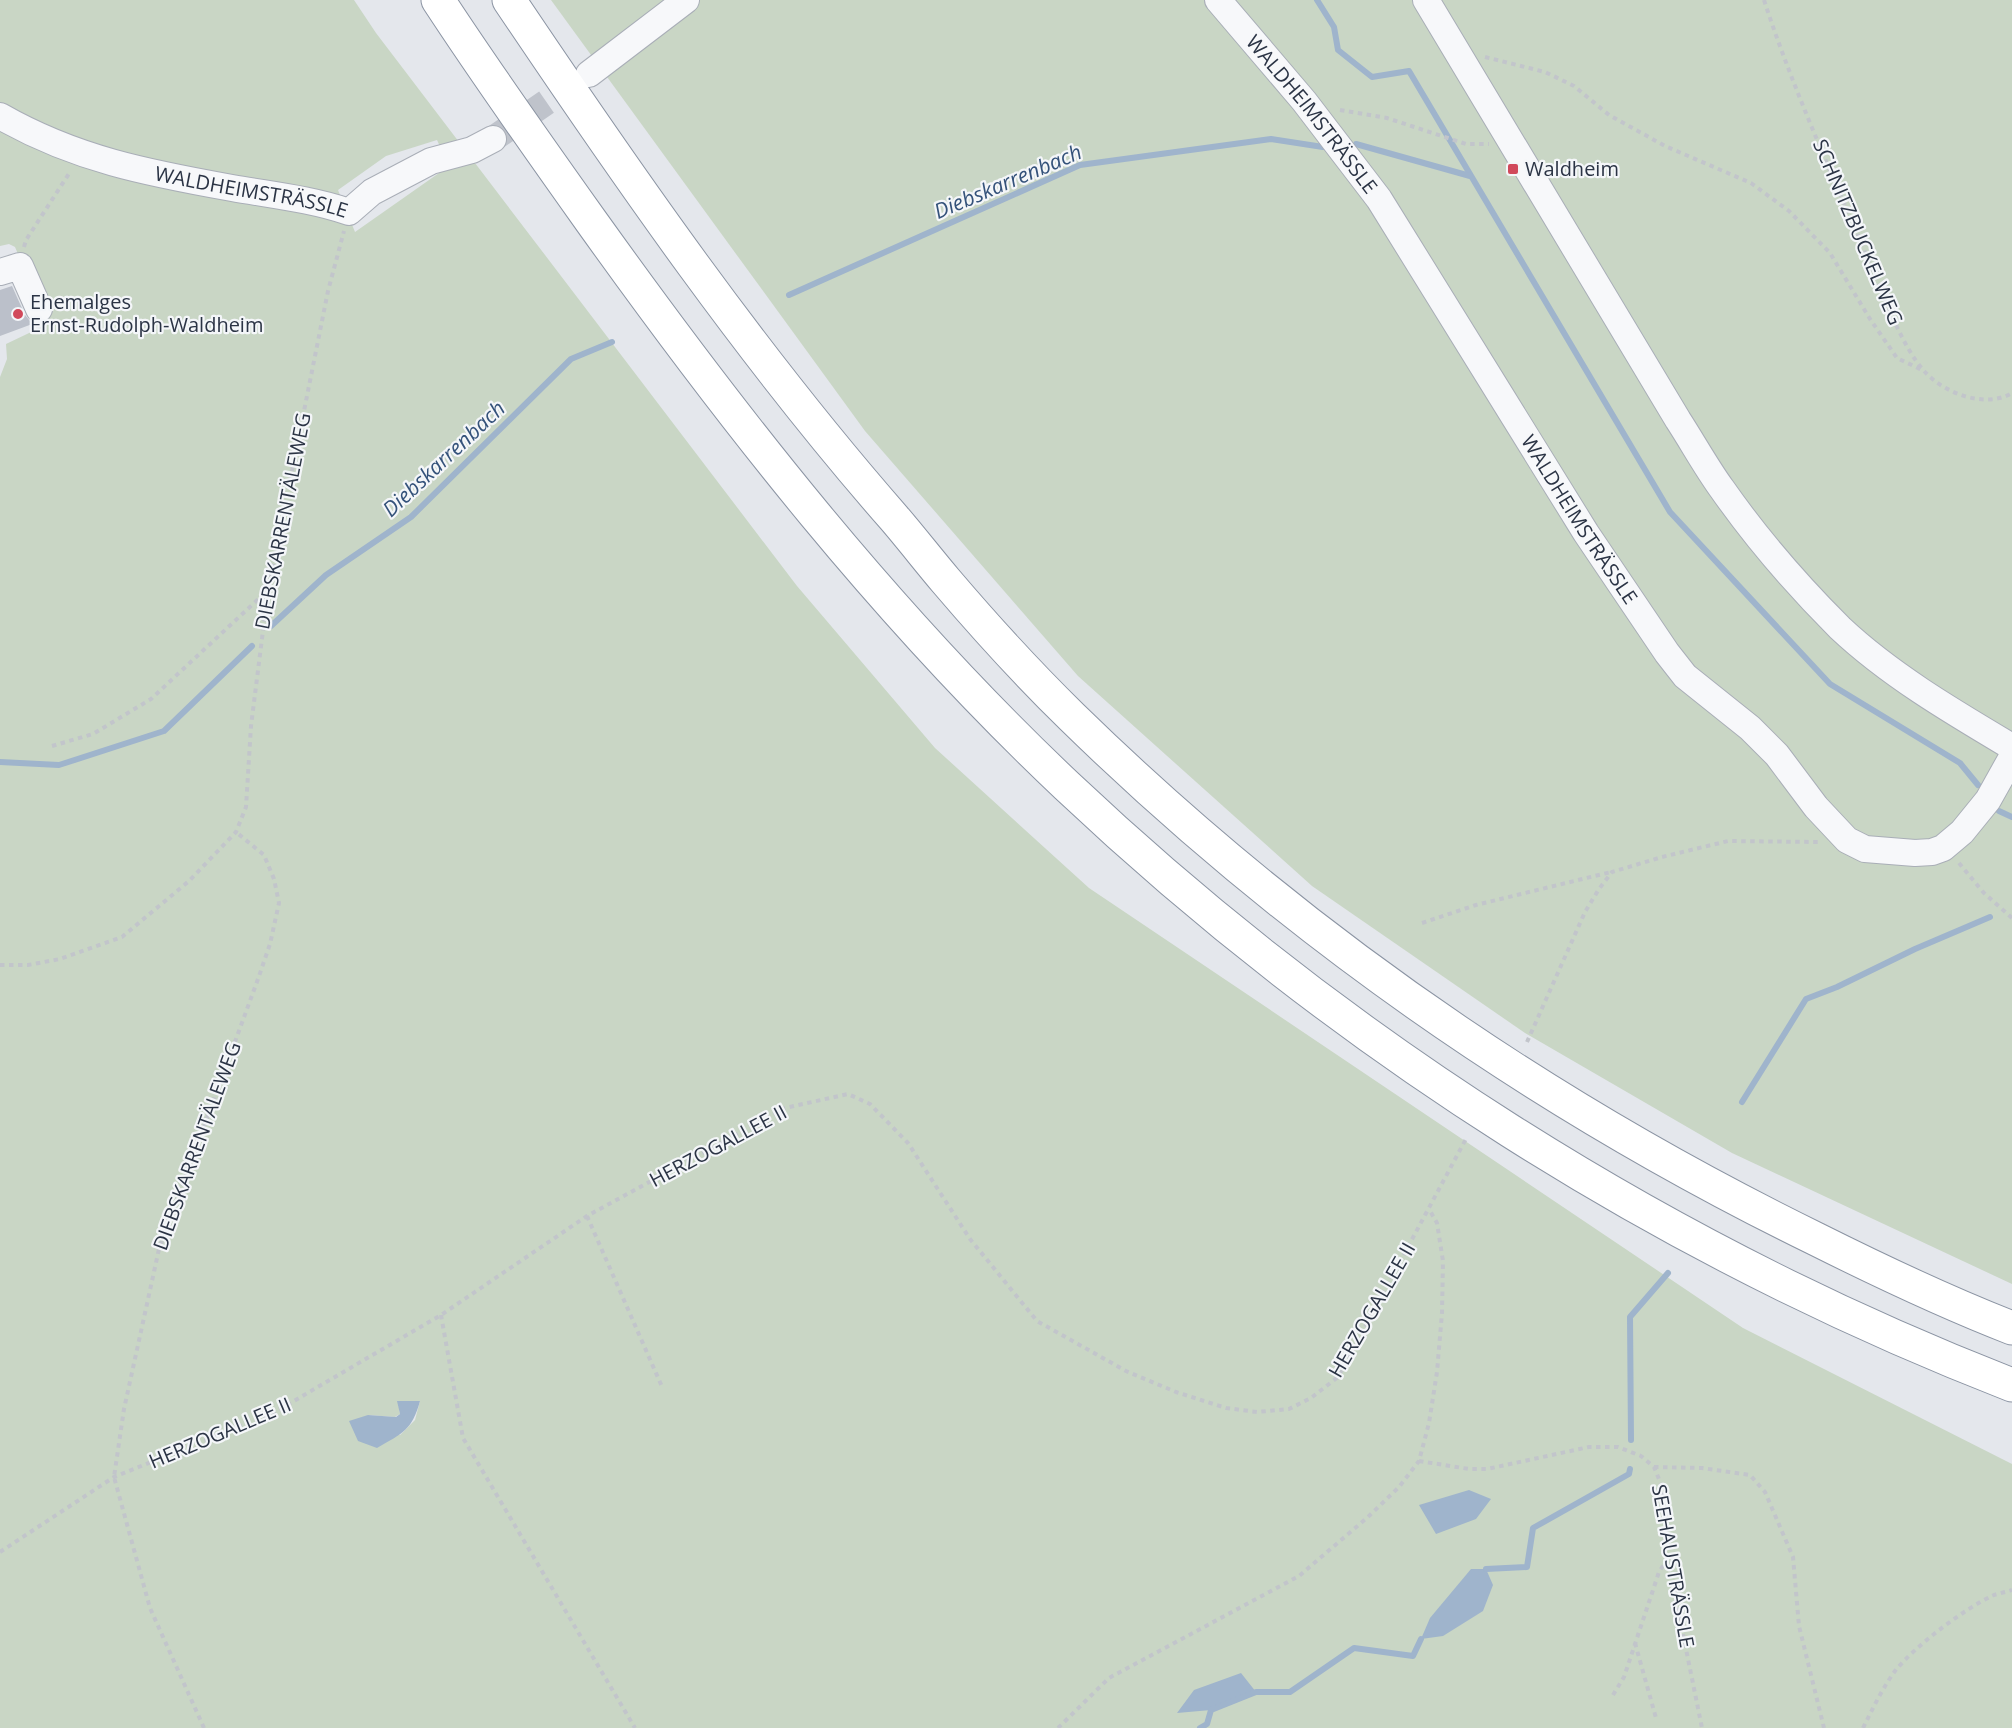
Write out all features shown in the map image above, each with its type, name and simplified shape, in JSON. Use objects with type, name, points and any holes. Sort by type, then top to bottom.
[{"type":"highway","points":[[438,0],[614,254],[685,351],[772,463],[868,578],[944,661],[1017,738],[1112,828],[1251,946],[1321,1000],[1413,1066],[1553,1158],[1656,1218],[1792,1288],[1899,1338],[2012,1385]]},
{"type":"highway","points":[[509,0],[604,139],[714,291],[880,502],[948,583],[1031,675],[1112,755],[1203,838],[1294,912],[1393,987],[1502,1062],[1588,1116],[1663,1160],[1768,1216],[1919,1288],[2012,1328]]},
{"type":"street","points":[[589,74],[686,0]]},
{"type":"street","name":"WALDHEIMSTRÄSSLE","points":[[1218,0],[1304,101],[1379,199],[1586,533],[1667,653],[1685,675],[1750,728],[1777,754],[1816,807],[1840,833],[1855,845],[1865,849],[1915,853],[1932,852],[1943,848]]},
{"type":"street","points":[[1426,0],[1678,420],[1721,488],[1766,548],[1841,628],[1902,678],[1957,715],[2012,747]]},
{"type":"street","name":"WALDHEIMSTRÄSSLE","points":[[0,116],[81,154],[129,168],[326,204],[349,212],[372,192],[431,161],[472,150],[493,139]]},
{"type":"street","points":[[0,272],[20,266],[39,309]]},
{"type":"street","points":[[1943,848],[1962,832],[1988,800],[2012,758]]},
{"type":"path","name":"SCHNITZBUCKELWEG","points":[[1764,0],[1802,100],[1897,326],[1924,371],[1938,384],[1975,398],[1989,399],[2012,393]]},
{"type":"path","points":[[1460,55],[1485,56],[1545,72],[1574,86],[1609,115],[1665,146],[1751,183],[1789,211],[1830,253],[1897,358],[1924,371]]},
{"type":"path","points":[[1304,101],[1331,109],[1387,118],[1466,144],[1486,145]]},
{"type":"path","points":[[26,240],[81,154]]},
{"type":"path","name":"DIEBSKARRENTÄLEWEG","points":[[0,965],[28,965],[60,959],[122,937],[189,880],[236,832],[246,807],[252,715],[268,591],[328,291],[349,212]]},
{"type":"path","points":[[52,746],[93,734],[151,699],[268,591]]},
{"type":"path","name":"DIEBSKARRENTÄLEWEG","points":[[114,1477],[124,1409],[159,1248],[261,970],[270,944],[279,903],[274,879],[264,855],[236,832]]},
{"type":"path","points":[[1422,923],[1476,905],[1612,872],[1662,856],[1728,842],[1816,843],[1829,841],[1840,833]]},
{"type":"path","points":[[1943,848],[1983,892],[2012,918]]},
{"type":"path","points":[[1527,1042],[1585,912],[1612,872]]},
{"type":"path","name":"HERZOGALLEE II","points":[[0,1552],[114,1477],[275,1412],[441,1315],[587,1216],[784,1108],[848,1094],[870,1104],[908,1143],[970,1239],[1037,1321],[1146,1380],[1226,1408],[1257,1412],[1288,1409],[1311,1398],[1338,1377],[1467,1137]]},
{"type":"path","points":[[1058,1728],[1109,1678],[1299,1576],[1368,1517],[1399,1487],[1419,1461],[1427,1434],[1436,1382],[1442,1313],[1443,1260],[1437,1223],[1429,1209]]},
{"type":"path","points":[[587,1216],[663,1389]]},
{"type":"path","points":[[441,1315],[463,1438],[634,1728]]},
{"type":"path","name":"SEEHAUSTRÄSSLE","points":[[1419,1461],[1469,1469],[1487,1469],[1589,1447],[1618,1447],[1641,1456],[1654,1467],[1663,1499],[1668,1558],[1702,1728]]},
{"type":"path","points":[[1654,1467],[1702,1468],[1750,1475],[1765,1492],[1793,1557],[1799,1626],[1824,1728]]},
{"type":"path","points":[[114,1477],[150,1608],[204,1728]]},
{"type":"path","points":[[1613,1695],[1624,1677],[1659,1572],[1668,1558]]},
{"type":"path","points":[[1863,1728],[1877,1698],[1896,1670],[1920,1646],[1981,1602],[1995,1594],[2012,1590]]},
{"type":"path","points":[[1635,1642],[1656,1718]]},
{"type":"green space","points":[[0,0],[354,0],[376,33],[797,586],[935,748],[1089,888],[1743,1328],[2012,1464],[2012,1728],[0,1728],[0,377],[7,359],[6,344],[48,324],[15,247],[9,244],[0,246]],"holes":[[[437,140],[449,166],[355,232],[338,190],[386,156]],[[398,1401],[420,1401],[415,1420],[400,1435],[368,1415],[395,1417],[400,1414]]]},
{"type":"green space","points":[[551,0],[2012,0],[2012,1284],[1732,1153],[1525,1033],[1312,886],[1078,676],[865,431]]},
{"type":"water","points":[[397,1401],[420,1401],[410,1425],[377,1448],[358,1441],[349,1421],[368,1415],[396,1417],[400,1414]]},
{"type":"water","points":[[1469,1490],[1491,1499],[1476,1519],[1436,1534],[1419,1505]]},
{"type":"water","points":[[1471,1569],[1486,1569],[1493,1585],[1483,1611],[1443,1636],[1421,1639],[1430,1618]]},
{"type":"water","points":[[1241,1673],[1256,1692],[1211,1710],[1177,1713],[1194,1690]]},
{"type":"building","name":"Ehemalges Ernst-Rudolph-Waldheim","points":[[12,286],[25,315],[35,323],[0,336],[0,290]]},
{"type":"waterway","points":[[1317,0],[1334,27],[1338,50],[1372,77],[1409,71],[1670,512],[1830,684],[1960,763],[1978,785]]},
{"type":"waterway","name":"Diebskarrenbach","points":[[789,295],[1080,165],[1271,139],[1323,147]]},
{"type":"waterway","points":[[1356,144],[1470,176]]},
{"type":"waterway","name":"Diebskarrenbach","points":[[271,626],[326,575],[411,517],[571,359],[612,342]]},
{"type":"waterway","points":[[0,762],[59,765],[164,731],[252,646]]},
{"type":"waterway","points":[[1999,811],[2012,817]]},
{"type":"waterway","points":[[1742,1102],[1806,999],[1990,917]]},
{"type":"waterway","points":[[1631,1440],[1630,1317],[1668,1273]]},
{"type":"waterway","points":[[1486,1569],[1527,1567],[1533,1528],[1629,1474],[1630,1469]]},
{"type":"waterway","points":[[1200,1728],[1207,1724],[1211,1710],[1256,1692],[1290,1692],[1354,1648],[1413,1656],[1421,1639]]},
{"type":"tunnel","points":[[493,139],[583,77]]},
{"type":"place","name":"Waldheim","points":[[1513,169]]},
{"type":"place","name":"Ehemalges Ernst-Rudolph-Waldheim","points":[[18,314]]}]
